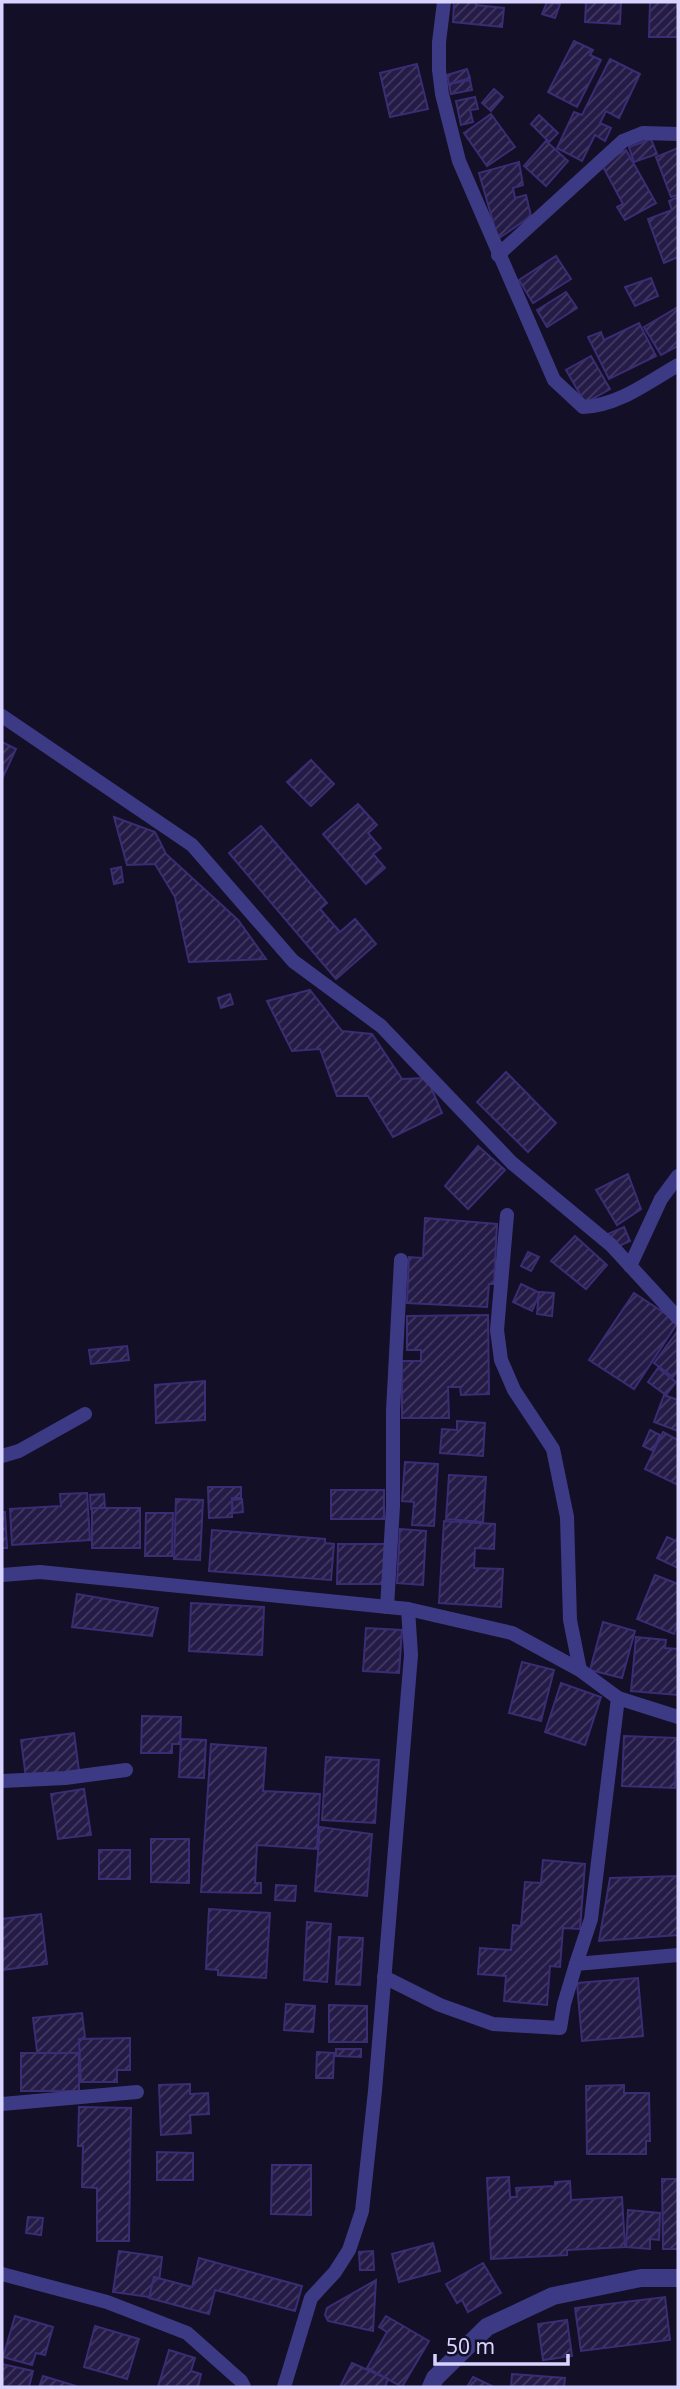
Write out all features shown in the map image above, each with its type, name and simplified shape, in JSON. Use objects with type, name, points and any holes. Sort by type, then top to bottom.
[{"type":"street","points":[[444,2],[439,70],[442,94],[459,161],[554,380],[583,407],[599,407],[618,400],[678,365]]},
{"type":"street","points":[[498,255],[623,141],[643,133],[678,134]]},
{"type":"street","points":[[2,716],[192,845],[293,961],[381,1026],[512,1163],[611,1245],[678,1318]]},
{"type":"street","points":[[630,1266],[661,1199],[678,1176]]},
{"type":"street","points":[[507,1215],[497,1330],[501,1360],[514,1390],[553,1449],[567,1517],[570,1620],[580,1670]]},
{"type":"street","points":[[387,1607],[401,1260]]},
{"type":"street","points":[[2,1457],[19,1451],[85,1414]]},
{"type":"street","points":[[2,1575],[40,1572],[408,1609],[512,1633],[580,1670],[618,1698],[678,1717]]},
{"type":"street","points":[[284,2387],[311,2298],[335,2272],[349,2250],[362,2211],[375,2091],[411,1655],[408,1609]]},
{"type":"street","points":[[384,1977],[449,2008],[493,2024],[560,2028],[564,2004],[591,1919],[618,1698]]},
{"type":"street","points":[[2,1781],[65,1778],[126,1770]]},
{"type":"street","points":[[576,1964],[678,1955]]},
{"type":"street","points":[[2,2104],[137,2092]]},
{"type":"street","points":[[2,2274],[107,2302],[187,2333],[241,2381],[244,2387]]},
{"type":"street","points":[[431,2387],[435,2378],[487,2327],[553,2296],[641,2278],[678,2278]]},
{"type":"building","points":[[454,2],[476,2],[476,5],[504,8],[502,27],[453,22]]},
{"type":"building","points":[[547,2],[560,4],[555,18],[542,14]]},
{"type":"building","points":[[586,2],[621,2],[620,24],[585,22]]},
{"type":"building","points":[[650,2],[678,2],[678,37],[649,37]]},
{"type":"building","points":[[574,41],[593,50],[590,55],[601,60],[577,107],[548,92]]},
{"type":"building","points":[[610,59],[640,74],[619,118],[606,111],[600,123],[611,128],[605,141],[595,135],[582,161],[557,148],[574,112],[582,115]]},
{"type":"building","points":[[417,64],[428,109],[390,117],[380,73]]},
{"type":"building","points":[[467,69],[470,78],[449,84],[447,75]]},
{"type":"building","points":[[470,80],[472,90],[451,94],[449,84]]},
{"type":"building","points":[[494,89],[503,97],[491,111],[482,103]]},
{"type":"building","points":[[475,97],[478,109],[470,110],[473,122],[461,125],[456,101]]},
{"type":"building","points":[[491,114],[515,147],[487,166],[464,133]]},
{"type":"building","points":[[539,115],[558,133],[549,142],[531,124]]},
{"type":"building","points":[[651,139],[657,154],[634,162],[629,147]]},
{"type":"building","points":[[546,141],[568,161],[546,186],[524,166]]},
{"type":"building","points":[[678,148],[678,195],[671,197],[656,157]]},
{"type":"building","points":[[626,150],[656,203],[625,220],[617,207],[623,204],[601,163]]},
{"type":"building","points":[[519,162],[523,185],[513,188],[515,198],[526,195],[531,216],[498,239],[479,173]]},
{"type":"building","points":[[678,197],[678,257],[664,263],[648,219],[672,210],[669,201]]},
{"type":"building","points":[[556,256],[571,279],[533,303],[519,280]]},
{"type":"building","points":[[651,278],[658,296],[635,306],[625,287]]},
{"type":"building","points":[[566,292],[577,308],[547,327],[537,310]]},
{"type":"building","points":[[678,307],[678,346],[661,355],[644,327]]},
{"type":"building","points":[[639,323],[656,356],[609,379],[588,337],[601,332],[604,340]]},
{"type":"building","points":[[591,356],[610,389],[585,403],[566,370]]},
{"type":"building","points":[[2,742],[16,749],[2,779]]},
{"type":"building","points":[[311,760],[334,784],[311,806],[287,782]]},
{"type":"building","points":[[358,804],[377,825],[368,833],[381,848],[373,854],[385,868],[366,884],[323,834]]},
{"type":"building","points":[[114,817],[155,832],[166,854],[238,920],[266,959],[189,962],[175,897],[155,864],[127,865]]},
{"type":"building","points":[[261,826],[327,903],[320,909],[340,932],[355,919],[376,944],[336,979],[229,853]]},
{"type":"building","points":[[121,867],[123,882],[114,884],[111,869]]},
{"type":"building","points":[[310,990],[342,1031],[372,1034],[402,1079],[427,1078],[442,1113],[393,1137],[368,1096],[337,1096],[320,1049],[292,1051],[267,1001]]},
{"type":"building","points":[[230,994],[233,1004],[221,1008],[218,998]]},
{"type":"building","points":[[506,1072],[556,1123],[528,1152],[477,1102]]},
{"type":"building","points":[[478,1146],[505,1170],[468,1209],[445,1186]]},
{"type":"building","points":[[628,1174],[641,1209],[617,1225],[596,1190]]},
{"type":"building","points":[[425,1218],[497,1224],[494,1284],[489,1284],[487,1307],[407,1303],[409,1257],[423,1258]]},
{"type":"building","points":[[624,1227],[630,1241],[615,1248],[608,1234]]},
{"type":"building","points":[[575,1236],[607,1265],[586,1289],[551,1261]]},
{"type":"building","points":[[528,1252],[539,1257],[531,1271],[521,1266]]},
{"type":"building","points":[[521,1284],[540,1293],[532,1311],[513,1302]]},
{"type":"building","points":[[539,1292],[554,1293],[552,1316],[537,1314]]},
{"type":"building","points":[[634,1293],[678,1322],[634,1389],[589,1360]]},
{"type":"building","points":[[488,1315],[489,1394],[461,1395],[460,1387],[448,1387],[449,1418],[402,1418],[402,1361],[421,1361],[421,1350],[407,1350],[407,1316]]},
{"type":"building","points":[[677,1332],[678,1370],[673,1377],[654,1363]]},
{"type":"building","points":[[127,1346],[129,1360],[91,1364],[89,1350]]},
{"type":"building","points":[[658,1368],[676,1382],[666,1395],[648,1382]]},
{"type":"building","points":[[205,1381],[205,1420],[156,1423],[155,1385]]},
{"type":"building","points":[[664,1395],[678,1400],[678,1431],[654,1422]]},
{"type":"building","points":[[457,1421],[485,1423],[483,1456],[440,1453],[442,1429],[457,1430]]},
{"type":"building","points":[[650,1430],[660,1435],[653,1451],[643,1446]]},
{"type":"building","points":[[663,1432],[678,1440],[678,1485],[645,1469]]},
{"type":"building","points":[[405,1462],[438,1464],[434,1526],[412,1525],[414,1502],[402,1501]]},
{"type":"building","points":[[449,1475],[486,1477],[483,1522],[446,1519]]},
{"type":"building","points":[[208,1487],[241,1487],[241,1498],[232,1498],[232,1517],[209,1518]]},
{"type":"building","points":[[331,1490],[384,1490],[384,1519],[331,1519]]},
{"type":"building","points":[[87,1493],[90,1540],[12,1545],[10,1509],[61,1506],[60,1494]]},
{"type":"building","points":[[104,1494],[105,1508],[91,1509],[90,1495]]},
{"type":"building","points":[[176,1499],[203,1500],[200,1560],[174,1559]]},
{"type":"building","points":[[242,1499],[243,1512],[233,1513],[232,1500]]},
{"type":"building","points":[[92,1508],[140,1508],[140,1548],[92,1548]]},
{"type":"building","points":[[2,1512],[5,1512],[7,1548],[2,1548]]},
{"type":"building","points":[[146,1513],[173,1513],[172,1556],[145,1556]]},
{"type":"building","points":[[444,1521],[495,1524],[494,1549],[475,1548],[474,1568],[503,1569],[501,1607],[439,1603]]},
{"type":"building","points":[[400,1529],[426,1531],[423,1585],[397,1583]]},
{"type":"building","points":[[212,1530],[325,1539],[325,1543],[334,1544],[331,1580],[209,1571]]},
{"type":"building","points":[[667,1537],[676,1541],[678,1537],[678,1568],[657,1558]]},
{"type":"building","points":[[338,1544],[385,1544],[385,1584],[337,1584]]},
{"type":"building","points":[[655,1575],[678,1584],[678,1623],[674,1634],[637,1619]]},
{"type":"building","points":[[77,1594],[158,1608],[152,1636],[72,1627]]},
{"type":"building","points":[[191,1603],[264,1607],[262,1655],[189,1651]]},
{"type":"building","points":[[603,1622],[635,1631],[622,1678],[590,1670]]},
{"type":"building","points":[[366,1628],[402,1630],[399,1673],[363,1671]]},
{"type":"building","points":[[636,1637],[666,1640],[665,1648],[678,1649],[678,1695],[631,1691]]},
{"type":"building","points":[[522,1662],[554,1670],[541,1721],[509,1713]]},
{"type":"building","points":[[561,1683],[601,1697],[585,1745],[545,1732]]},
{"type":"building","points":[[142,1716],[181,1717],[180,1744],[172,1744],[172,1753],[141,1753]]},
{"type":"building","points":[[74,1733],[79,1771],[26,1778],[21,1740]]},
{"type":"building","points":[[624,1736],[677,1738],[675,1788],[622,1786]]},
{"type":"building","points":[[181,1739],[206,1740],[204,1778],[179,1777]]},
{"type":"building","points":[[211,1744],[266,1748],[263,1791],[320,1794],[317,1849],[257,1845],[255,1883],[261,1883],[261,1893],[201,1892]]},
{"type":"building","points":[[326,1757],[379,1760],[375,1823],[322,1820]]},
{"type":"building","points":[[84,1789],[91,1835],[58,1839],[51,1794]]},
{"type":"building","points":[[320,1827],[372,1834],[367,1896],[315,1891]]},
{"type":"building","points":[[151,1839],[189,1839],[189,1883],[151,1882]]},
{"type":"building","points":[[99,1850],[130,1850],[130,1879],[99,1879]]},
{"type":"building","points":[[543,1860],[585,1864],[580,1929],[563,1928],[560,1967],[550,1966],[547,2005],[504,2001],[506,1976],[478,1974],[480,1948],[511,1950],[513,1925],[521,1926],[525,1882],[541,1883]]},
{"type":"building","points":[[678,1876],[678,1935],[599,1941],[610,1878]]},
{"type":"building","points":[[276,1885],[296,1886],[295,1901],[275,1900]]},
{"type":"building","points":[[209,1909],[270,1913],[266,1978],[218,1975],[218,1970],[206,1969]]},
{"type":"building","points":[[41,1914],[47,1964],[2,1970],[2,1919]]},
{"type":"building","points":[[307,1922],[331,1924],[327,1982],[304,1980]]},
{"type":"building","points":[[339,1937],[363,1938],[360,1985],[336,1984]]},
{"type":"building","points":[[638,1978],[643,2036],[582,2041],[577,1983]]},
{"type":"building","points":[[286,2004],[315,2006],[313,2032],[284,2030]]},
{"type":"building","points":[[329,2005],[367,2006],[367,2042],[329,2042]]},
{"type":"building","points":[[82,2013],[87,2054],[38,2059],[33,2018]]},
{"type":"building","points":[[130,2038],[130,2070],[117,2070],[117,2082],[81,2082],[79,2039]]},
{"type":"building","points":[[336,2049],[361,2049],[361,2057],[336,2056]]},
{"type":"building","points":[[317,2052],[334,2053],[333,2078],[316,2078]]},
{"type":"building","points":[[21,2053],[79,2053],[79,2091],[21,2091]]},
{"type":"building","points":[[190,2084],[190,2094],[208,2093],[209,2114],[190,2115],[191,2133],[161,2135],[159,2085]]},
{"type":"building","points":[[624,2085],[624,2093],[649,2093],[650,2141],[646,2141],[646,2154],[587,2154],[586,2086]]},
{"type":"building","points":[[79,2107],[131,2108],[129,2241],[97,2241],[97,2188],[82,2187],[83,2146],[78,2146]]},
{"type":"building","points":[[157,2152],[193,2153],[193,2180],[157,2180]]},
{"type":"building","points":[[272,2165],[311,2165],[311,2215],[271,2214]]},
{"type":"building","points":[[509,2177],[510,2197],[517,2197],[516,2188],[555,2186],[555,2182],[570,2181],[571,2200],[622,2197],[625,2247],[567,2250],[567,2255],[491,2259],[487,2178]]},
{"type":"building","points":[[662,2179],[678,2179],[678,2249],[663,2249]]},
{"type":"building","points":[[628,2210],[660,2213],[659,2240],[650,2239],[650,2249],[626,2247]]},
{"type":"building","points":[[28,2217],[43,2218],[41,2235],[26,2233]]},
{"type":"building","points":[[433,2243],[440,2271],[399,2282],[392,2254]]},
{"type":"building","points":[[119,2251],[162,2257],[157,2298],[113,2292]]},
{"type":"building","points":[[373,2251],[374,2270],[360,2270],[359,2252]]},
{"type":"building","points":[[199,2258],[302,2286],[295,2311],[215,2290],[209,2314],[149,2298],[154,2277],[192,2287]]},
{"type":"building","points":[[483,2263],[501,2293],[468,2312],[462,2300],[457,2303],[446,2284]]},
{"type":"building","points":[[376,2280],[373,2331],[328,2321],[325,2315],[327,2308]]},
{"type":"building","points":[[665,2297],[670,2340],[581,2351],[575,2308]]},
{"type":"building","points":[[15,2316],[53,2327],[45,2355],[36,2353],[32,2365],[3,2357]]},
{"type":"building","points":[[386,2316],[429,2341],[402,2387],[367,2368],[387,2332],[379,2327]]},
{"type":"building","points":[[567,2320],[572,2356],[543,2360],[538,2324]]},
{"type":"building","points":[[95,2326],[139,2339],[127,2379],[84,2367]]},
{"type":"building","points":[[169,2350],[195,2358],[191,2371],[201,2374],[198,2387],[158,2387]]},
{"type":"building","points":[[352,2363],[388,2379],[385,2387],[340,2387]]},
{"type":"building","points":[[2,2364],[33,2371],[29,2387],[2,2387]]},
{"type":"building","points":[[512,2374],[565,2378],[564,2387],[511,2387]]},
{"type":"building","points":[[43,2376],[76,2386],[39,2387]]},
{"type":"building","points":[[473,2377],[494,2387],[467,2387]]}]
